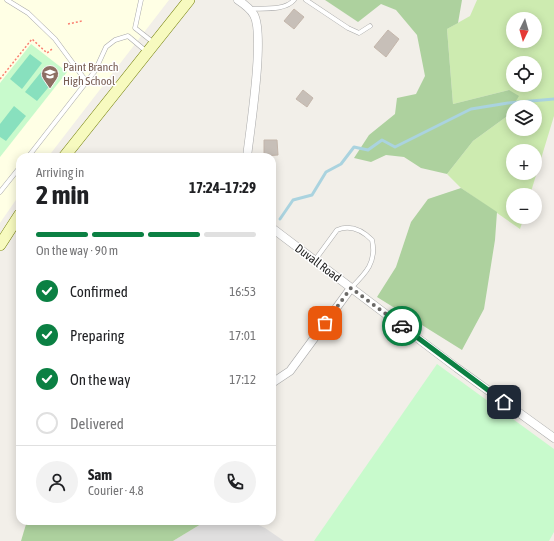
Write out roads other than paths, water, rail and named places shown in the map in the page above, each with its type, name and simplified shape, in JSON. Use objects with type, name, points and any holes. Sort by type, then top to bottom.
[{"type":"main road","points":[[67,153],[189,0]]},
{"type":"main road","points":[[0,245],[16,220]]},
{"type":"street","points":[[238,0],[250,9],[254,16],[258,33],[257,58],[247,153]]},
{"type":"street","name":"Duvall Road","points":[[276,231],[351,288],[554,438]]},
{"type":"street","points":[[276,381],[290,371],[351,288]]},
{"type":"lane","points":[[7,0],[28,13],[55,39],[86,81]]},
{"type":"lane","points":[[141,0],[135,28],[154,43]]},
{"type":"lane","points":[[250,9],[282,7],[290,4],[294,0]]},
{"type":"lane","points":[[306,0],[348,28],[359,33],[370,26]]},
{"type":"lane","points":[[31,153],[95,71],[106,47],[115,40],[128,36],[147,52]]},
{"type":"lane","points":[[0,192],[16,172]]},
{"type":"lane","points":[[315,260],[337,230],[342,228],[354,228],[366,234],[372,240],[373,259],[366,274],[351,288]]},
{"type":"waterway","points":[[280,219],[293,200],[312,195],[326,172],[341,164],[354,147],[368,150],[382,140],[395,147],[471,109],[508,103],[554,99]]},
{"type":"place","name":"Paint Branch High School","points":[[50,89]]}]
